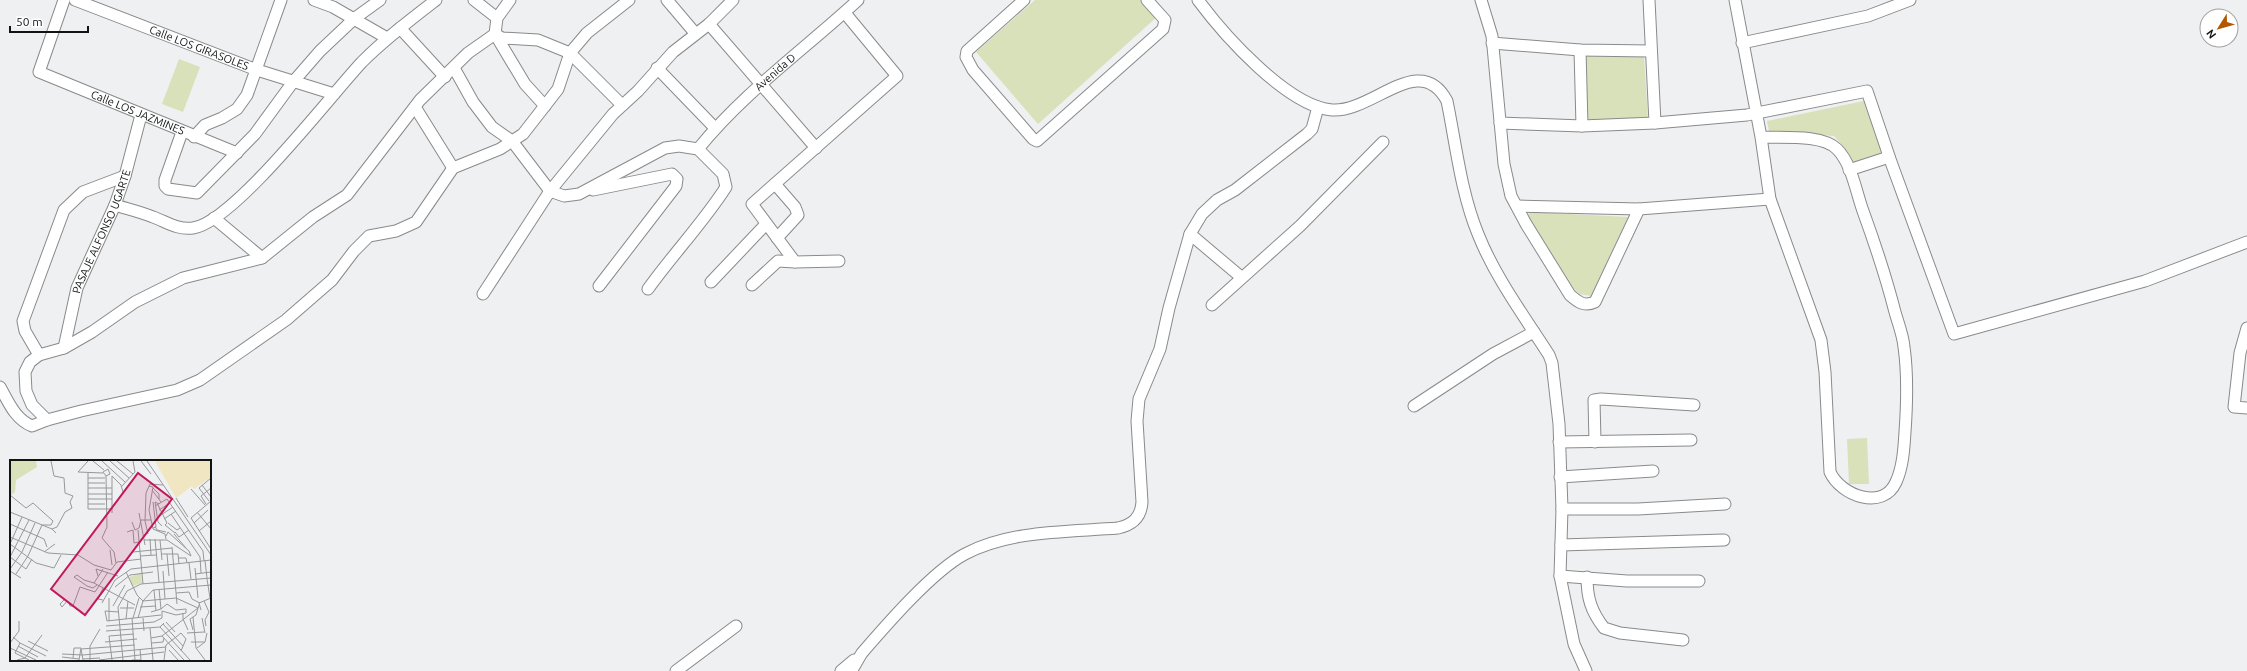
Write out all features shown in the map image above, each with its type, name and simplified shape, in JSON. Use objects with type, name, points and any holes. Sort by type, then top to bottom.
[{"type":"street","name":"Calle LOS JAZMINES","points":[[64,0],[39,72],[194,137],[237,153]]},
{"type":"street","name":"Calle LOS GIRASOLES","points":[[76,0],[256,70],[334,94]]},
{"type":"street","points":[[194,137],[205,124],[222,118],[237,109],[247,95],[282,0]]},
{"type":"street","points":[[314,0],[355,18],[387,38]]},
{"type":"street","points":[[182,132],[165,180],[165,186],[168,189],[197,193],[255,134],[293,82],[320,50],[355,18],[380,0]]},
{"type":"street","points":[[115,205],[154,217],[179,228],[195,227],[214,218],[257,180],[334,94],[387,38],[436,0]]},
{"type":"street","points":[[474,0],[497,18]]},
{"type":"street","points":[[510,0],[497,18],[495,34],[524,84],[545,106]]},
{"type":"street","points":[[0,387],[14,413],[23,422],[32,426],[47,420],[177,390],[200,380],[286,320],[332,280],[354,251],[369,236],[396,231],[416,222],[453,168],[500,149],[523,134],[558,89],[570,53],[587,33],[629,0]]},
{"type":"street","points":[[667,0],[695,34]]},
{"type":"street","name":"Avenida D","points":[[698,149],[715,128],[762,84],[845,13],[858,0]]},
{"type":"street","points":[[1022,1],[967,51],[966,58],[973,70],[1033,139],[1037,141],[1163,29],[1165,20],[1147,0]]},
{"type":"street","points":[[1198,0],[1251,60],[1280,85],[1318,107],[1346,109],[1362,104],[1396,86],[1408,82],[1428,82],[1442,90],[1447,101],[1470,210],[1478,234],[1489,257],[1552,363],[1559,442],[1562,508],[1560,576],[1574,644],[1586,671]]},
{"type":"street","points":[[1481,0],[1488,19],[1492,43],[1508,185],[1526,224],[1570,295],[1578,302],[1588,305],[1595,302],[1639,209]]},
{"type":"street","points":[[1649,0],[1650,51],[1655,123]]},
{"type":"street","points":[[1735,0],[1742,43],[1757,114],[1770,199],[1821,340],[1825,372],[1830,472],[1838,486],[1846,492],[1866,498],[1882,495],[1893,487],[1902,461],[1907,408],[1904,346],[1888,284],[1849,170],[1838,150],[1828,142],[1817,140],[1761,137]]},
{"type":"street","points":[[1742,43],[1860,18],[1910,0]]},
{"type":"street","points":[[483,294],[550,191],[622,105],[638,91],[657,68],[673,52],[709,24],[730,1]]},
{"type":"street","points":[[795,262],[752,204],[897,76],[845,13]]},
{"type":"street","points":[[709,24],[816,148]]},
{"type":"street","points":[[400,28],[445,77]]},
{"type":"street","points":[[495,34],[502,38],[538,40],[570,53],[622,105]]},
{"type":"street","points":[[47,420],[32,405],[26,390],[26,372],[30,362],[39,355],[64,348],[92,332],[135,302],[183,278],[262,258],[313,217],[347,195],[415,108],[468,53],[495,34]]},
{"type":"street","points":[[1492,43],[1580,50],[1650,51]]},
{"type":"street","points":[[1580,50],[1582,126]]},
{"type":"street","points":[[454,68],[473,102],[492,127],[512,141],[550,191],[564,196],[672,174],[677,179],[676,186],[599,286]]},
{"type":"street","points":[[657,68],[715,128]]},
{"type":"street","points":[[1500,123],[1582,126],[1655,123],[1757,114],[1867,91],[1889,157],[1954,334],[2145,281],[2247,242]]},
{"type":"street","points":[[841,671],[861,655],[948,565],[966,553],[1000,542],[1032,535],[1128,526],[1138,518],[1142,502],[1137,432],[1138,404],[1143,388],[1160,349],[1169,308],[1190,234],[1202,214],[1217,200],[1235,190],[1307,134],[1312,129],[1318,107]]},
{"type":"street","points":[[415,108],[453,168]]},
{"type":"street","name":"PASAJE ALFONSO UGARTE","points":[[64,348],[77,288],[115,205],[125,176],[141,115]]},
{"type":"street","points":[[1212,305],[1241,277],[1300,226],[1383,142]]},
{"type":"street","points":[[579,194],[665,148],[679,146],[698,149],[723,174],[726,187],[648,289]]},
{"type":"street","points":[[1849,170],[1889,157]]},
{"type":"street","points":[[39,355],[25,331],[23,321],[64,210],[83,192],[125,176]]},
{"type":"street","points":[[775,184],[795,207],[798,215],[777,238]]},
{"type":"street","points":[[1517,206],[1639,209],[1770,199]]},
{"type":"street","points":[[214,218],[262,258]]},
{"type":"street","points":[[711,282],[766,224]]},
{"type":"street","points":[[1190,234],[1241,277]]},
{"type":"street","points":[[752,285],[778,261],[795,262],[839,260]]},
{"type":"street","points":[[2247,328],[2244,354],[2234,407],[2247,408]]},
{"type":"street","points":[[1414,406],[1493,354],[1534,332]]},
{"type":"street","points":[[1595,442],[1594,400],[1601,398],[1694,405]]},
{"type":"street","points":[[1559,442],[1691,440]]},
{"type":"street","points":[[1560,477],[1653,471]]},
{"type":"street","points":[[1562,508],[1638,509],[1725,504]]},
{"type":"street","points":[[1561,545],[1724,540]]},
{"type":"street","points":[[1560,576],[1587,576],[1627,581],[1699,580]]},
{"type":"street","points":[[1587,576],[1587,594],[1590,606],[1604,628],[1620,633],[1683,640]]},
{"type":"street","points":[[676,671],[691,667],[736,626]]},
{"type":"street","points":[[850,671],[861,655]]},
{"type":"green space","points":[[1035,0],[1145,0],[1159,15],[1038,124],[976,52]]},
{"type":"green space","points":[[1585,56],[1644,57],[1648,120],[1587,120]]},
{"type":"green space","points":[[179,59],[200,67],[183,112],[162,104]]},
{"type":"green space","points":[[1864,101],[1885,154],[1852,165],[1844,147],[1834,136],[1769,131],[1767,121]]},
{"type":"green space","points":[[1529,212],[1628,217],[1591,296],[1580,294],[1574,289],[1528,216]]},
{"type":"green space","points":[[1867,438],[1869,484],[1849,484],[1847,439]]}]
